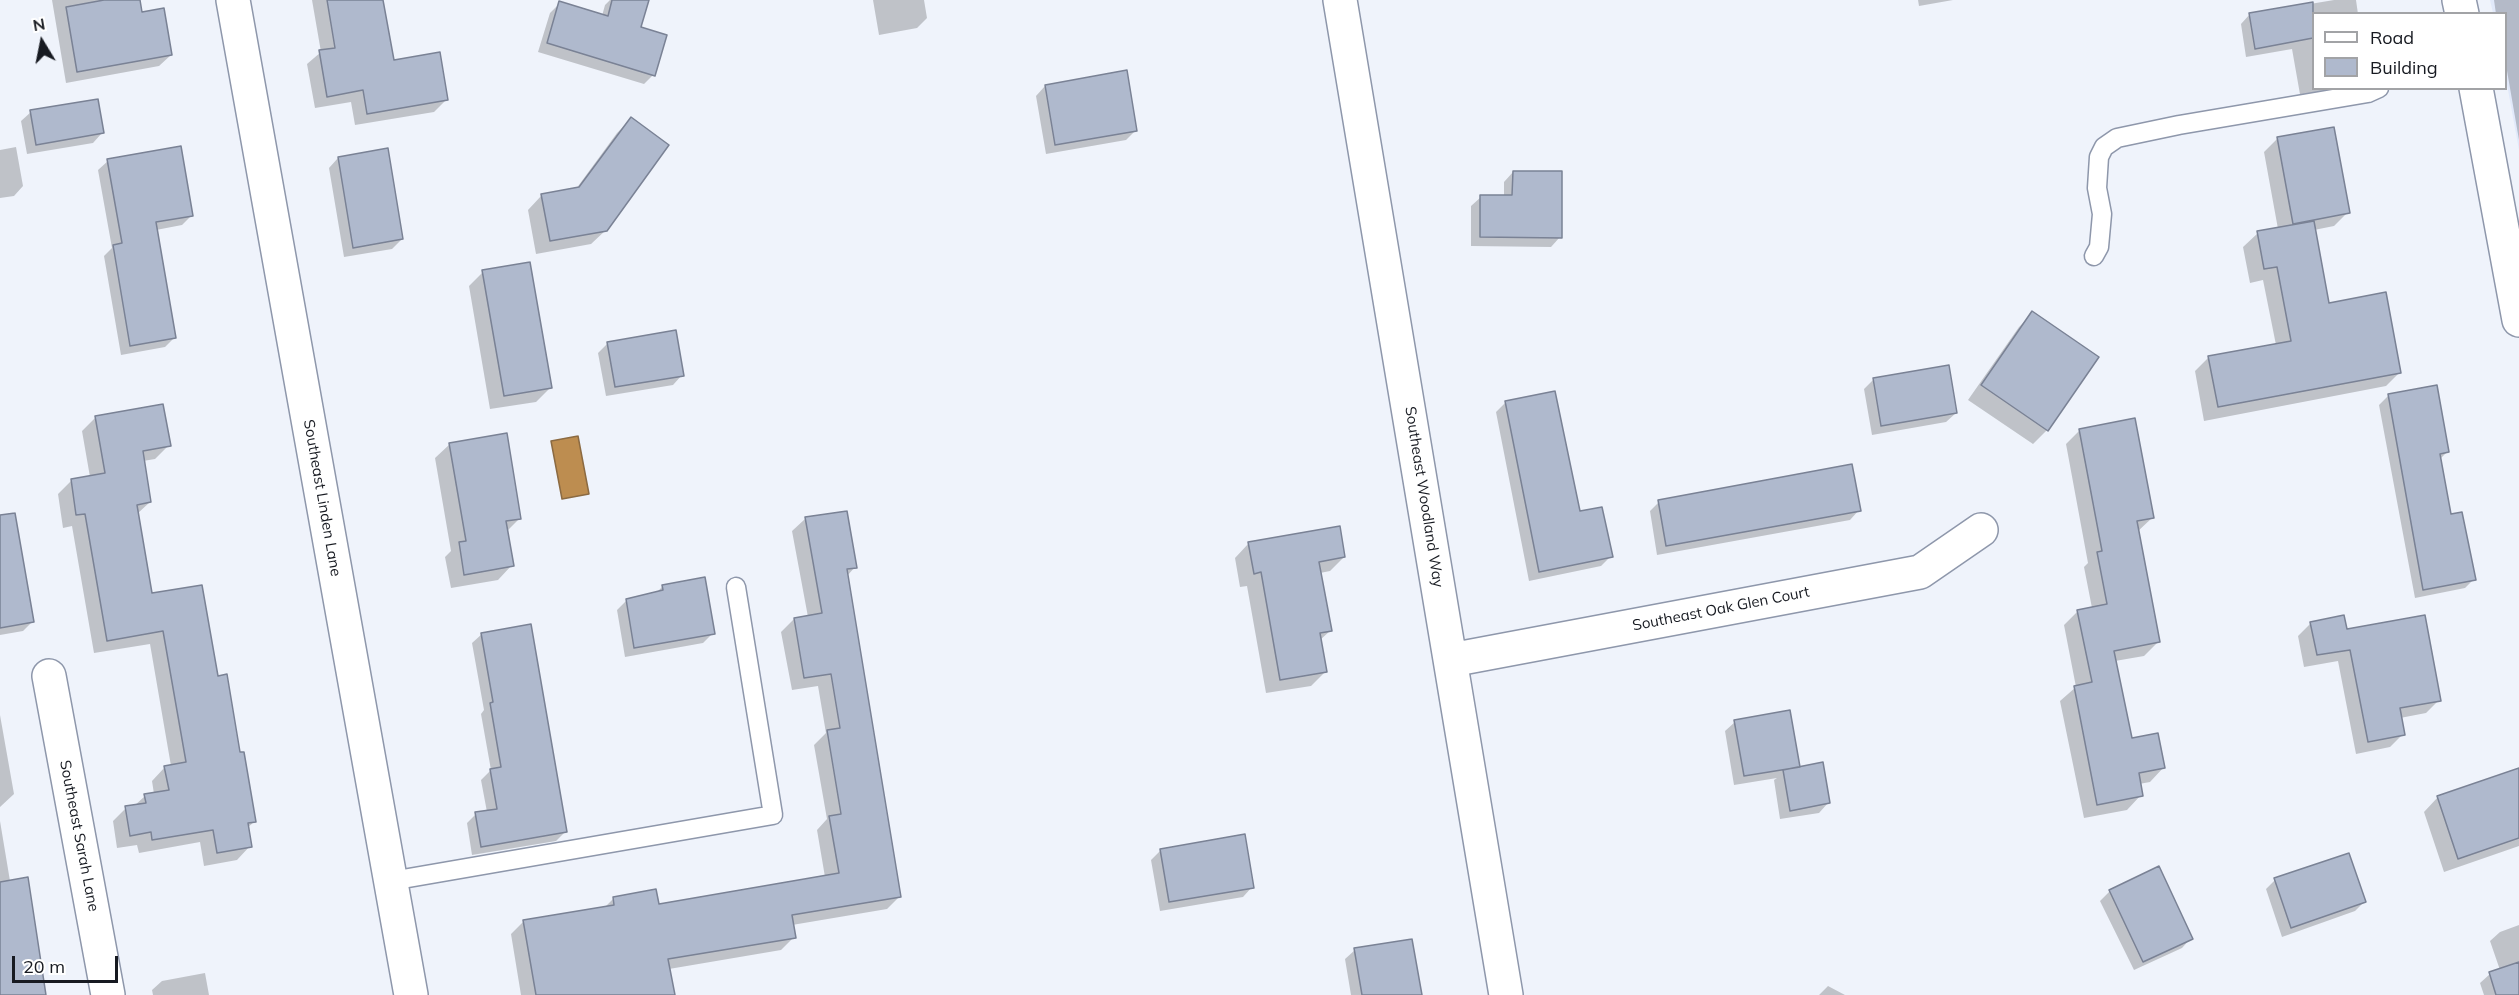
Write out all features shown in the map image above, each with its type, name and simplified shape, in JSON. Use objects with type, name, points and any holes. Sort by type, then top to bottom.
[{"type":"street","name":"Southeast Linden Lane","points":[[233,0],[411,995]]},
{"type":"street","name":"Southeast Woodland Way","points":[[1340,0],[1506,995]]},
{"type":"street","points":[[2477,90],[2509,206],[2519,320]]},
{"type":"street","name":"Southeast Oak Glen Court","points":[[1451,660],[1920,572],[1981,530]]},
{"type":"street","name":"Southeast Sarah Lane","points":[[49,676],[108,995]]},
{"type":"lane","points":[[2094,256],[2099,247],[2102,214],[2097,188],[2099,157],[2104,147],[2118,138],[2375,90]]},
{"type":"lane","points":[[391,881],[774,815],[736,587]]},
{"type":"shaded area","points":[[2490,0],[2519,0],[2519,150],[2507,84],[2507,12],[2493,12]]},
{"type":"shaded area","points":[[578,436],[589,494],[562,499],[551,441]]},
{"type":"building","points":[[104,0],[140,0],[142,12],[164,8],[172,55],[77,72],[66,7]]},
{"type":"building","points":[[327,0],[383,0],[394,60],[440,52],[448,100],[367,114],[363,90],[327,97],[319,50],[335,48]]},
{"type":"building","points":[[612,0],[649,0],[641,27],[667,35],[655,76],[547,43],[559,1],[608,16]]},
{"type":"building","points":[[2313,2],[2312,38],[2255,49],[2249,13]]},
{"type":"building","points":[[1127,70],[1137,131],[1055,145],[1045,85]]},
{"type":"building","points":[[98,99],[104,133],[36,145],[30,110]]},
{"type":"building","points":[[631,117],[669,145],[607,231],[550,241],[541,194],[579,187]]},
{"type":"building","points":[[2334,127],[2350,213],[2293,224],[2277,137]]},
{"type":"building","points":[[181,146],[193,216],[156,222],[176,338],[130,346],[113,245],[122,243],[107,159]]},
{"type":"building","points":[[388,148],[403,239],[353,248],[338,157]]},
{"type":"building","points":[[1513,171],[1562,171],[1562,238],[1480,237],[1480,195],[1512,195]]},
{"type":"building","points":[[2314,221],[2329,303],[2386,292],[2401,373],[2218,407],[2208,356],[2291,341],[2277,267],[2264,269],[2257,231]]},
{"type":"building","points":[[530,262],[552,388],[504,396],[482,270]]},
{"type":"building","points":[[2032,311],[2099,357],[2048,431],[1981,385]]},
{"type":"building","points":[[676,330],[684,376],[615,387],[607,342]]},
{"type":"building","points":[[1949,365],[1957,413],[1881,426],[1873,378]]},
{"type":"building","points":[[2437,385],[2449,452],[2440,454],[2451,514],[2462,512],[2476,580],[2423,590],[2388,394]]},
{"type":"building","points":[[1555,391],[1580,511],[1602,507],[1613,557],[1539,572],[1505,401]]},
{"type":"building","points":[[163,404],[171,446],[143,451],[151,502],[137,505],[152,593],[202,585],[218,676],[227,674],[240,752],[244,752],[256,822],[248,823],[252,847],[217,853],[213,830],[152,840],[151,832],[130,836],[125,806],[146,803],[144,794],[169,790],[164,766],[186,762],[163,631],[107,641],[85,514],[76,515],[71,479],[105,473],[95,416]]},
{"type":"building","points":[[2135,418],[2154,518],[2137,521],[2160,642],[2114,651],[2132,738],[2158,733],[2165,768],[2139,773],[2143,796],[2097,805],[2074,686],[2092,682],[2077,610],[2107,604],[2097,552],[2102,551],[2079,429]]},
{"type":"building","points":[[507,433],[521,519],[506,521],[514,566],[464,575],[459,542],[466,541],[449,443]]},
{"type":"building","points":[[1852,464],[1861,511],[1666,546],[1658,500]]},
{"type":"building","points":[[847,511],[857,568],[847,569],[901,897],[792,915],[796,938],[668,959],[675,995],[536,995],[523,920],[614,905],[613,897],[656,889],[659,904],[839,873],[829,816],[841,814],[827,730],[840,728],[831,674],[804,678],[794,618],[822,613],[805,517]]},
{"type":"building","points":[[15,513],[34,622],[0,628],[0,515]]},
{"type":"building","points":[[1340,526],[1345,557],[1319,562],[1332,631],[1320,633],[1327,672],[1280,680],[1261,572],[1254,574],[1248,542]]},
{"type":"building","points":[[705,577],[715,634],[634,648],[626,599],[663,590],[662,585]]},
{"type":"building","points":[[2344,615],[2347,629],[2425,615],[2441,701],[2400,708],[2405,735],[2368,742],[2350,650],[2317,655],[2310,622]]},
{"type":"building","points":[[531,624],[567,832],[481,847],[475,812],[497,809],[490,769],[501,767],[481,633]]},
{"type":"building","points":[[1790,710],[1800,767],[1744,776],[1734,720]]},
{"type":"building","points":[[1823,762],[1830,803],[1790,811],[1783,770]]},
{"type":"building","points":[[2519,768],[2519,838],[2458,859],[2437,796]]},
{"type":"building","points":[[1245,834],[1254,888],[1169,902],[1160,849]]},
{"type":"building","points":[[2349,853],[2366,902],[2291,928],[2274,878]]},
{"type":"building","points":[[2159,866],[2193,939],[2143,962],[2109,890]]},
{"type":"building","points":[[28,877],[46,995],[0,995],[0,882]]},
{"type":"building","points":[[1412,939],[1422,995],[1362,995],[1354,948]]},
{"type":"building","points":[[2519,962],[2519,995],[2496,995],[2489,972]]}]
